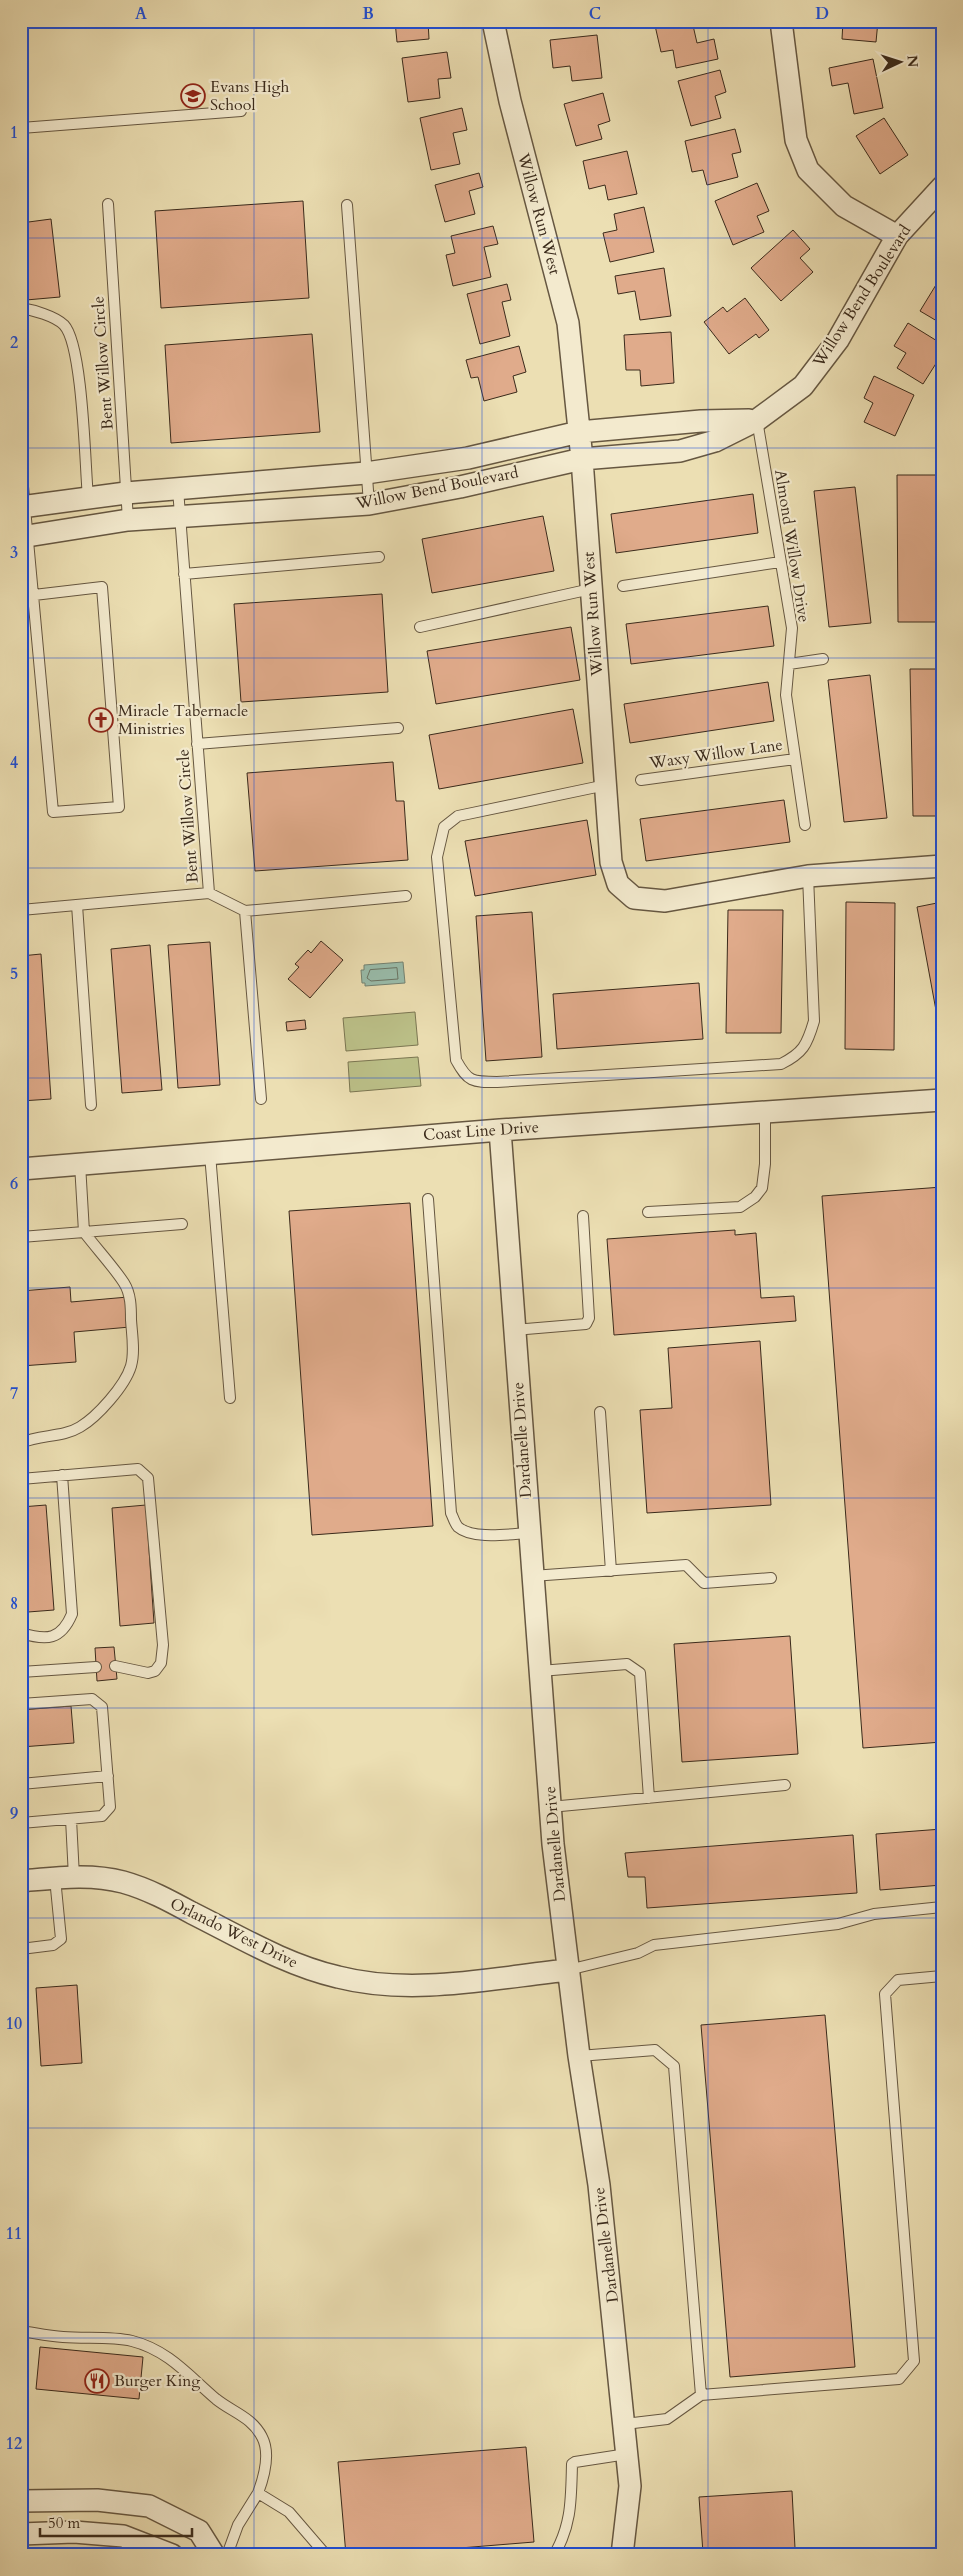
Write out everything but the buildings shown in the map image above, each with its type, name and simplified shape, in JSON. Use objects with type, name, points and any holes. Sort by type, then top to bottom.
[{"type":"street","name":"Willow Run West","points":[[494,21],[510,101],[568,323],[580,432],[611,862],[618,884],[634,898],[665,901],[808,876],[942,866]]},
{"type":"street","points":[[781,21],[796,140],[808,170],[844,206],[897,236]]},
{"type":"street","name":"Willow Bend Boulevard","points":[[25,537],[128,520],[369,504],[460,487],[582,459],[680,451],[715,441],[756,420],[803,386],[838,340],[897,236],[942,186]]},
{"type":"street","name":"Willow Bend Boulevard","points":[[23,507],[126,493],[366,473],[468,458],[580,432],[701,422],[756,420]]},
{"type":"street","name":"Coast Line Drive","points":[[21,1169],[500,1130],[942,1100]]},
{"type":"street","name":"Dardanelle Drive","points":[[500,1130],[550,1806],[579,2056],[599,2185],[625,2424],[630,2486],[622,2555]]},
{"type":"street","name":"Orlando West Drive","points":[[21,1880],[65,1878],[122,1882],[155,1894],[292,1964],[360,1982],[385,1985],[434,1985],[568,1970]]},
{"type":"street","points":[[21,2501],[97,2500],[149,2506],[199,2531],[214,2555]]},
{"type":"street","points":[[21,2534],[74,2532],[123,2536],[172,2555]]},
{"type":"lane","points":[[21,128],[241,111]]},
{"type":"lane","name":"Bent Willow Circle","points":[[108,204],[128,520]]},
{"type":"lane","points":[[347,205],[369,504]]},
{"type":"lane","points":[[21,308],[45,315],[64,325],[71,339],[77,363],[88,498]]},
{"type":"lane","name":"Almond Willow Drive","points":[[756,420],[792,628],[786,695],[806,825]]},
{"type":"lane","points":[[21,464],[25,537],[34,595],[53,812],[119,807],[102,587],[34,595]]},
{"type":"lane","name":"Bent Willow Circle","points":[[21,910],[209,893],[178,489]]},
{"type":"lane","points":[[184,574],[379,557]]},
{"type":"lane","points":[[623,586],[780,562]]},
{"type":"lane","points":[[420,628],[591,589]]},
{"type":"lane","points":[[789,664],[823,658]]},
{"type":"lane","points":[[197,744],[398,728]]},
{"type":"lane","name":"Waxy Willow Lane","points":[[641,780],[795,759]]},
{"type":"lane","points":[[606,785],[458,816],[444,827],[437,857],[456,1060],[466,1077],[477,1082],[497,1082],[781,1064],[798,1056],[809,1040],[814,1021],[808,876]]},
{"type":"lane","points":[[209,893],[245,911],[406,896]]},
{"type":"lane","points":[[77,905],[91,1106]]},
{"type":"lane","points":[[245,911],[261,1099]]},
{"type":"lane","points":[[648,1212],[740,1207],[755,1197],[762,1188],[765,1164],[765,1112]]},
{"type":"lane","points":[[210,1154],[230,1398]]},
{"type":"lane","points":[[21,1443],[31,1438],[60,1435],[79,1428],[98,1413],[121,1384],[131,1367],[133,1353],[130,1298],[124,1284],[84,1232],[80,1164]]},
{"type":"lane","points":[[428,1199],[451,1513],[458,1526],[471,1533],[494,1535],[529,1533]]},
{"type":"lane","points":[[514,1330],[586,1324],[589,1318],[583,1216]]},
{"type":"lane","points":[[21,1237],[182,1224]]},
{"type":"lane","points":[[600,1412],[611,1571]]},
{"type":"lane","points":[[21,1479],[138,1469],[148,1478],[163,1646],[161,1663],[155,1672],[148,1673],[115,1666]]},
{"type":"lane","points":[[21,1634],[44,1638],[56,1635],[66,1627],[72,1614],[62,1475]]},
{"type":"lane","points":[[532,1576],[686,1566],[704,1582],[771,1578]]},
{"type":"lane","points":[[540,1671],[627,1664],[640,1673],[650,1798]]},
{"type":"lane","points":[[21,1672],[96,1667]]},
{"type":"lane","points":[[21,1704],[92,1699],[102,1706],[110,1807],[102,1816],[21,1823]]},
{"type":"lane","points":[[21,1784],[108,1776]]},
{"type":"lane","points":[[550,1806],[785,1785]]},
{"type":"lane","points":[[21,1949],[53,1945],[61,1939],[71,1818]]},
{"type":"lane","points":[[568,1970],[638,1953],[654,1945],[838,1924],[874,1914],[942,1907]]},
{"type":"lane","points":[[625,2424],[666,2419],[702,2395],[899,2379],[914,2362],[885,1994],[898,1980],[942,1976]]},
{"type":"lane","points":[[579,2056],[655,2050],[674,2066],[702,2395]]},
{"type":"lane","points":[[21,2331],[62,2337],[132,2341],[155,2350],[182,2366],[217,2400],[248,2419],[262,2437],[266,2450],[263,2480],[258,2493],[238,2524],[227,2555]]},
{"type":"lane","points":[[554,2555],[565,2538],[570,2508],[572,2464],[627,2454]]},
{"type":"lane","points":[[258,2493],[289,2512],[326,2555]]},
{"type":"green space","points":[[415,1012],[418,1045],[346,1051],[343,1018]]},
{"type":"green space","points":[[418,1057],[421,1086],[350,1092],[348,1062]]},
{"type":"water","points":[[403,962],[405,983],[365,986],[365,983],[362,983],[361,970],[364,970],[364,965]]},
{"type":"place","name":"Evans High School","points":[[193,96]]},
{"type":"place","name":"Miracle Tabernacle Ministries","points":[[101,720]]},
{"type":"place","name":"Burger King","points":[[97,2381]]}]
